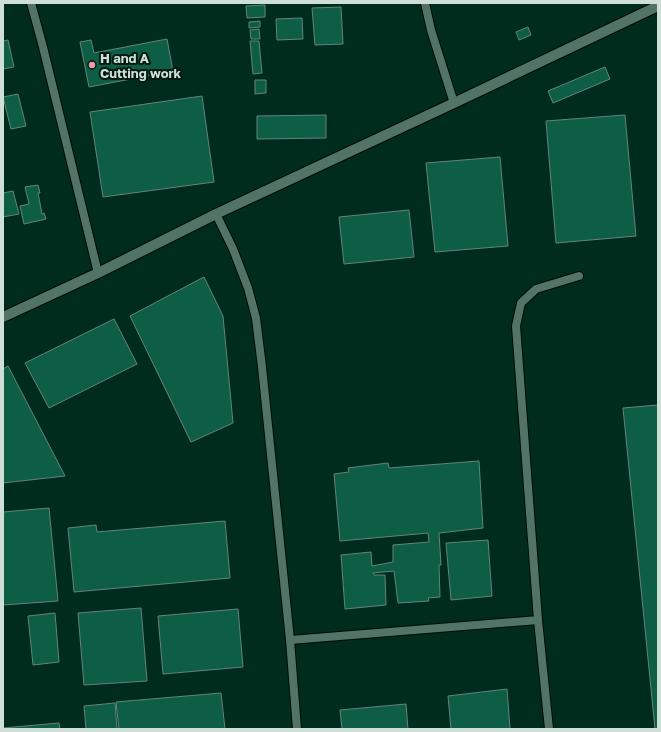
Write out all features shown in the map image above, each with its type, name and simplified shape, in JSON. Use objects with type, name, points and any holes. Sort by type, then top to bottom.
[{"type":"street","points":[[3,317],[98,273],[216,214],[454,104],[658,6]]},
{"type":"lane","points":[[31,3],[43,46],[98,273]]},
{"type":"lane","points":[[425,3],[431,30],[454,104]]},
{"type":"lane","points":[[216,214],[233,249],[248,288],[256,318],[290,640],[297,729]]},
{"type":"lane","points":[[549,729],[528,499],[516,326],[521,303],[536,289],[579,276]]},
{"type":"lane","points":[[290,640],[538,620]]},
{"type":"shaded area","points":[[3,3],[658,3],[658,729],[3,729]]},
{"type":"building","points":[[265,5],[265,17],[247,18],[246,6]]},
{"type":"building","points":[[341,7],[343,44],[315,45],[312,8]]},
{"type":"building","points":[[302,18],[303,39],[277,40],[276,19]]},
{"type":"building","points":[[260,21],[260,27],[249,28],[249,22]]},
{"type":"building","points":[[528,27],[531,35],[519,40],[516,32]]},
{"type":"building","points":[[259,29],[260,39],[251,39],[250,30]]},
{"type":"building","points":[[167,39],[173,71],[89,87],[80,42],[91,40],[94,53]]},
{"type":"building","points":[[8,40],[14,67],[3,69],[3,41]]},
{"type":"building","points":[[250,41],[259,41],[262,73],[253,74]]},
{"type":"building","points":[[605,67],[610,79],[553,103],[548,91]]},
{"type":"building","points":[[255,80],[266,80],[266,93],[255,94]]},
{"type":"building","points":[[18,94],[26,126],[11,129],[3,97]]},
{"type":"building","points":[[202,96],[214,182],[103,197],[90,112]]},
{"type":"building","points":[[326,115],[326,138],[257,139],[257,116]]},
{"type":"building","points":[[625,115],[636,236],[556,243],[546,121]]},
{"type":"building","points":[[500,157],[508,246],[435,252],[426,163]]},
{"type":"building","points":[[38,185],[42,214],[44,213],[46,219],[24,224],[20,206],[29,204],[25,187]]},
{"type":"building","points":[[13,191],[19,214],[3,217],[3,193]]},
{"type":"building","points":[[409,210],[414,257],[344,264],[339,217]]},
{"type":"building","points":[[204,277],[223,316],[233,423],[191,442],[130,316]]},
{"type":"building","points":[[114,319],[137,364],[49,408],[25,363]]},
{"type":"building","points":[[8,366],[65,476],[3,483],[3,369]]},
{"type":"building","points":[[658,405],[658,729],[655,729],[623,408]]},
{"type":"building","points":[[479,461],[483,528],[439,533],[441,565],[439,565],[440,597],[428,598],[429,601],[398,603],[394,571],[373,573],[374,575],[385,575],[386,605],[345,609],[341,555],[371,552],[372,566],[393,562],[393,545],[429,542],[428,533],[340,541],[334,474],[349,472],[348,468],[388,463],[389,468]]},
{"type":"building","points":[[49,508],[58,601],[3,605],[3,512]]},
{"type":"building","points":[[225,521],[230,578],[74,592],[68,528],[96,525],[97,532]]},
{"type":"building","points":[[488,540],[492,596],[451,600],[446,543]]},
{"type":"building","points":[[141,608],[147,681],[84,685],[78,613]]},
{"type":"building","points":[[238,609],[243,667],[163,674],[158,616]]},
{"type":"building","points":[[55,613],[59,662],[33,665],[28,616]]},
{"type":"building","points":[[507,689],[510,729],[451,729],[448,696]]},
{"type":"building","points":[[221,693],[225,729],[119,729],[116,702]]},
{"type":"building","points":[[115,703],[117,729],[86,729],[84,706]]},
{"type":"building","points":[[406,704],[408,729],[342,729],[340,710]]},
{"type":"building","points":[[59,723],[60,729],[3,729],[3,728]]},
{"type":"place","name":"H and A Cutting work","points":[[92,65]]}]
